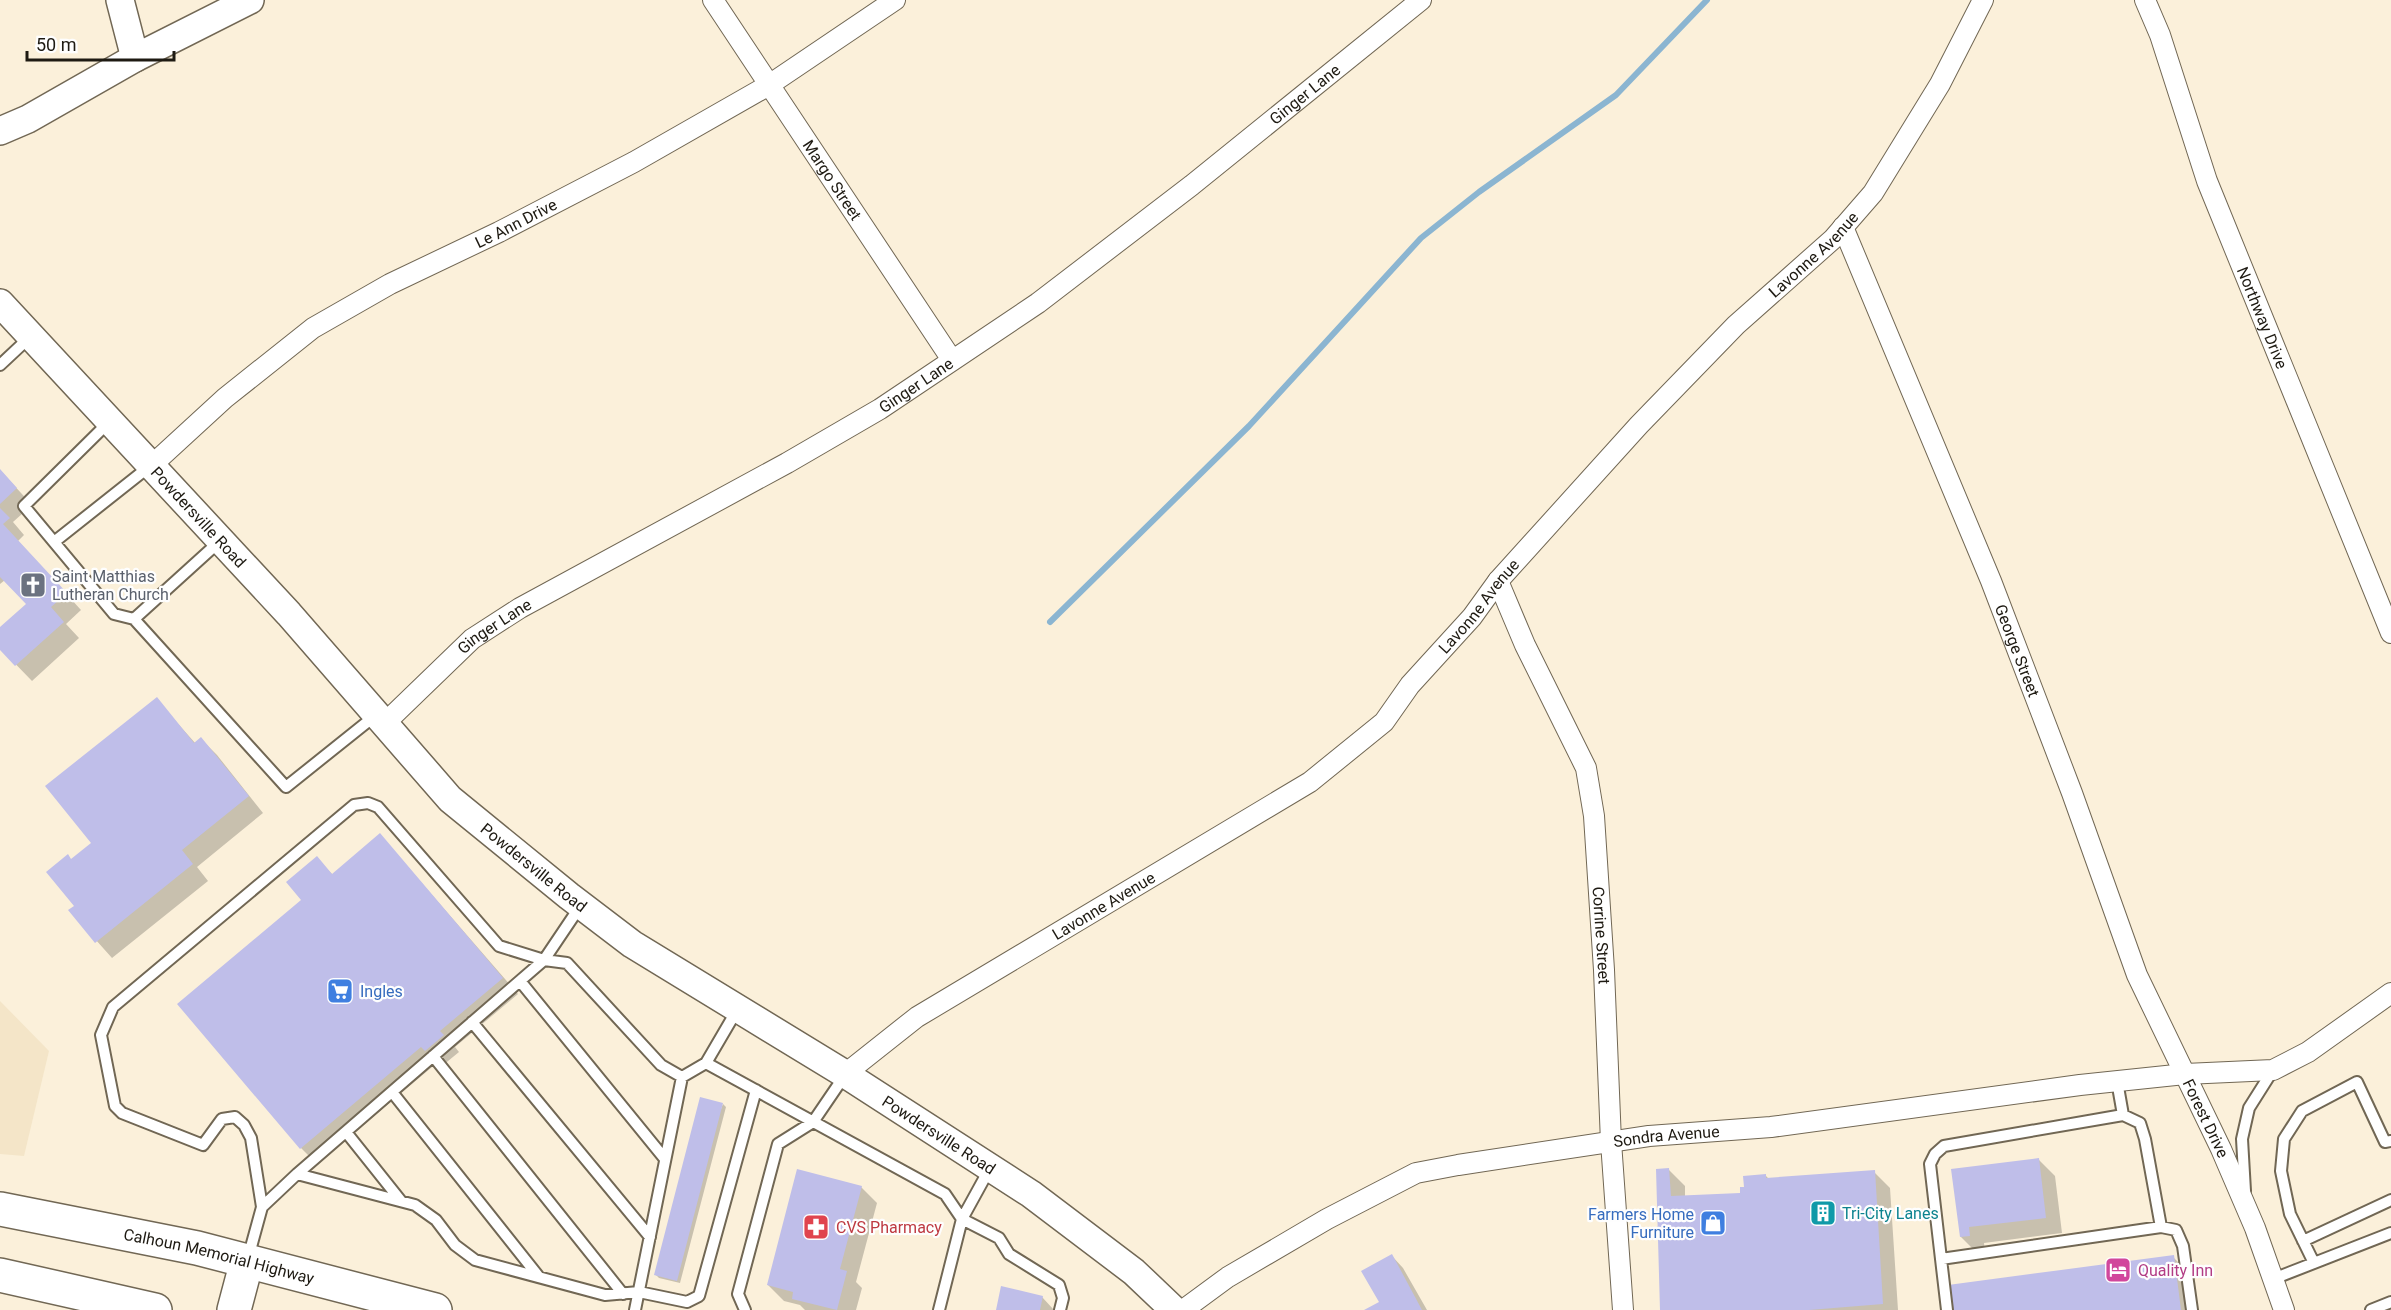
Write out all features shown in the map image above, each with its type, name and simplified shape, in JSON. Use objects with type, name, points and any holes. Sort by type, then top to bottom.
[{"type":"highway","name":"Calhoun Memorial Highway","points":[[0,1209],[186,1246],[435,1310]]},
{"type":"highway","points":[[234,1310],[247,1261]]},
{"type":"highway","points":[[0,1275],[155,1310]]},
{"type":"street","points":[[120,0],[135,58]]},
{"type":"street","points":[[0,131],[28,119],[135,58],[250,0]]},
{"type":"street","name":"Margo Street","points":[[713,0],[952,360]]},
{"type":"street","name":"Le Ann Drive","points":[[152,465],[225,398],[313,328],[390,284],[499,232],[634,162],[769,85],[895,0]]},
{"type":"street","name":"Ginger Lane","points":[[380,719],[472,639],[491,626],[539,597],[787,463],[880,409],[1047,297],[1192,185],[1421,0]]},
{"type":"street","name":"Lavonne Avenue","points":[[845,1074],[917,1017],[1310,782],[1384,722],[1410,685],[1472,617],[1498,581],[1639,425],[1736,325],[1843,227],[1873,193],[1940,84],[1983,0]]},
{"type":"street","name":"Northway Drive","points":[[2145,0],[2160,35],[2207,181],[2391,633]]},
{"type":"street","name":"George Street","points":[[1843,227],[1991,581],[2072,793],[2137,975],[2185,1074]]},
{"type":"street","name":"Powdersville Road","points":[[0,303],[289,614],[450,799],[632,944],[736,1010],[845,1074],[1031,1194],[1134,1272],[1174,1310]]},
{"type":"street","name":"Corrine Street","points":[[1498,581],[1525,645],[1586,768],[1596,840],[1611,1142],[1623,1310]]},
{"type":"street","name":"Forest Drive","points":[[2284,1310],[2246,1206],[2185,1074],[2273,1070],[2308,1052],[2391,993]]},
{"type":"street","name":"Sondra Avenue","points":[[1183,1310],[1228,1277],[1327,1219],[1416,1173],[1649,1136],[1771,1127],[2185,1074]]},
{"type":"lane","points":[[0,365],[32,336]]},
{"type":"lane","points":[[110,421],[24,507],[114,614],[134,619],[286,787],[380,719]]},
{"type":"lane","points":[[54,542],[152,465]]},
{"type":"lane","points":[[134,619],[221,540]]},
{"type":"lane","points":[[247,1261],[262,1207],[251,1138],[244,1125],[235,1117],[222,1119],[203,1145],[122,1113],[115,1106],[101,1035],[113,1007],[354,805],[368,803],[378,807],[499,946],[544,960],[567,963],[661,1065],[682,1077]]},
{"type":"lane","points":[[262,1207],[544,960],[581,905]]},
{"type":"lane","points":[[520,981],[665,1159]]},
{"type":"lane","points":[[635,1310],[682,1077],[706,1063],[736,1010]]},
{"type":"lane","points":[[472,1022],[650,1237]]},
{"type":"lane","points":[[433,1056],[623,1294]]},
{"type":"lane","points":[[706,1063],[945,1194],[962,1219],[999,1238],[1009,1254],[1059,1285],[1064,1298],[1060,1310]]},
{"type":"lane","points":[[2246,1206],[2242,1138],[2249,1108],[2273,1070]]},
{"type":"lane","points":[[745,1310],[738,1294],[778,1144],[813,1122],[845,1074]]},
{"type":"lane","points":[[2117,1081],[2122,1115]]},
{"type":"lane","points":[[2314,1263],[2290,1214],[2281,1171],[2284,1139],[2302,1111],[2357,1082],[2385,1142],[2391,1141]]},
{"type":"lane","points":[[297,1174],[415,1205],[436,1220],[455,1245],[475,1260],[605,1296],[639,1292],[687,1302],[699,1296],[756,1090]]},
{"type":"lane","points":[[392,1092],[539,1277]]},
{"type":"lane","points":[[1947,1310],[1930,1164],[1935,1154],[1944,1146],[2122,1115],[2140,1123],[2161,1227]]},
{"type":"lane","points":[[346,1132],[401,1201]]},
{"type":"lane","points":[[939,1310],[962,1219],[990,1168]]},
{"type":"lane","points":[[2303,1241],[2391,1200]]},
{"type":"lane","points":[[1941,1259],[2161,1227],[2176,1230],[2183,1246],[2192,1310]]},
{"type":"lane","points":[[2273,1279],[2391,1233]]},
{"type":"lane","points":[[2371,1310],[2391,1302]]},
{"type":"shaded area","points":[[0,1001],[49,1051],[24,1156],[0,1154]]},
{"type":"building","points":[[0,469],[17,488],[0,504]]},
{"type":"building","name":"Saint Matthias Lutheran Church","points":[[0,508],[10,518],[3,524],[67,593],[51,607],[64,622],[15,666],[0,650],[0,627],[26,604],[0,577]]},
{"type":"building","points":[[157,697],[194,743],[201,737],[249,796],[182,850],[193,864],[95,943],[68,910],[74,906],[46,872],[68,854],[71,859],[91,843],[45,786]]},
{"type":"building","name":"Ingles","points":[[380,833],[503,978],[440,1031],[444,1035],[425,1051],[421,1047],[300,1149],[177,1004],[301,900],[286,882],[317,856],[332,874]]},
{"type":"building","points":[[700,1097],[723,1103],[677,1281],[654,1275]]},
{"type":"building","points":[[2039,1158],[2046,1218],[1969,1227],[1970,1236],[1960,1237],[1951,1169]]},
{"type":"building","points":[[1669,1168],[1671,1196],[1740,1193],[1740,1187],[1744,1187],[1743,1176],[1766,1174],[1766,1178],[1875,1170],[1883,1304],[1809,1310],[1660,1310],[1656,1169]]},
{"type":"building","name":"CVS Pharmacy","points":[[797,1169],[862,1186],[840,1269],[847,1271],[837,1310],[792,1299],[793,1292],[767,1285]]},
{"type":"building","points":[[1392,1254],[1422,1310],[1364,1310],[1379,1302],[1361,1271]]},
{"type":"building","name":"Quality Inn","points":[[2174,1255],[2181,1310],[1951,1310],[1948,1285]]},
{"type":"building","points":[[1001,1286],[1043,1296],[1040,1310],[996,1310]]},
{"type":"waterway","points":[[1050,622],[1249,426],[1421,238],[1479,192],[1616,95],[1707,0]]},
{"type":"place","name":"Saint Matthias Lutheran Church","points":[[33,585]]},
{"type":"place","name":"Ingles","points":[[340,991]]},
{"type":"place","name":"Tri-City Lanes","points":[[1823,1213]]},
{"type":"place","name":"Farmers Home Furniture","points":[[1713,1223]]},
{"type":"place","name":"CVS Pharmacy","points":[[816,1227]]},
{"type":"place","name":"Quality Inn","points":[[2118,1270]]}]
